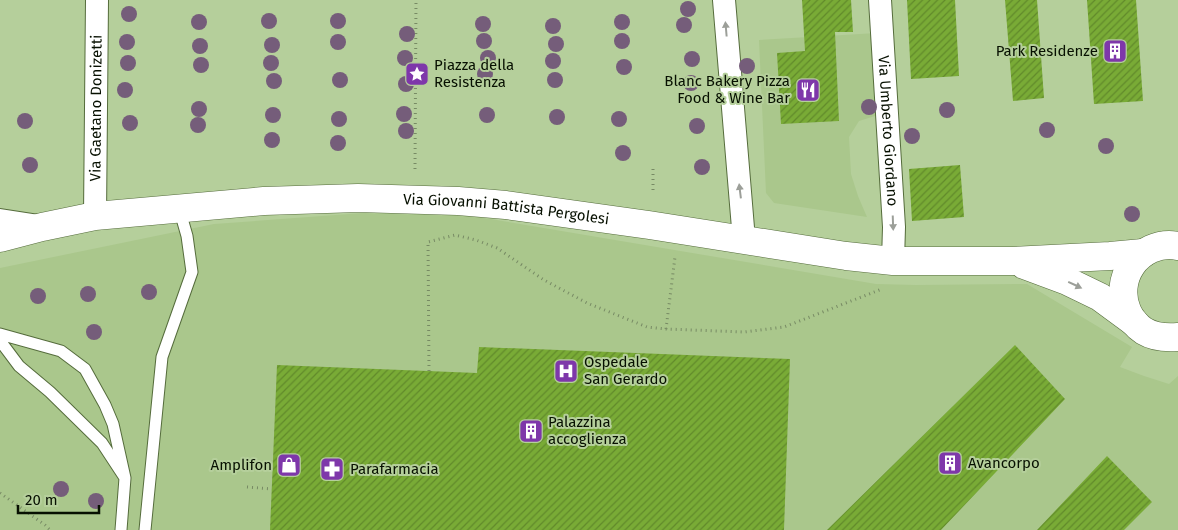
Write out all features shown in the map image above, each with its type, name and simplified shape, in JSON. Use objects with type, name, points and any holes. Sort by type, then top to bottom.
[{"type":"street","name":"Via Gaetano Donizetti","points":[[95,216],[97,0]]},
{"type":"street","points":[[724,0],[744,240]]},
{"type":"street","name":"Via Umberto Giordano","points":[[880,0],[894,226],[893,262]]},
{"type":"street","name":"Via Giovanni Battista Pergolesi","points":[[0,238],[95,216],[264,200],[358,198],[458,201],[506,205],[893,262],[1013,261],[1110,256],[1143,252],[1157,246],[1172,244],[1178,246]]},
{"type":"street","points":[[0,220],[42,227]]},
{"type":"street","points":[[1136,323],[1126,310],[1123,294],[1124,278],[1131,264],[1143,252]]},
{"type":"street","name":"Via Giovanni Battista Pergolesi","points":[[1013,261],[1067,281],[1100,297],[1145,331],[1156,336],[1178,337]]},
{"type":"lane","points":[[145,530],[162,357],[192,272],[187,236],[179,208]]},
{"type":"lane","points":[[0,334],[61,351],[85,369],[106,406],[113,424],[125,478],[121,530]]},
{"type":"lane","points":[[0,340],[20,366],[50,392],[102,443],[125,478]]},
{"type":"path","points":[[415,169],[416,0]]},
{"type":"path","points":[[653,168],[653,190]]},
{"type":"path","points":[[429,371],[428,242],[455,235],[498,248],[544,280],[587,303],[647,327],[744,332],[784,327],[885,287]]},
{"type":"path","points":[[666,329],[675,256]]},
{"type":"path","points":[[247,487],[272,489]]},
{"type":"path","points":[[0,493],[50,530]]},
{"type":"shaded area","points":[[877,33],[878,115],[859,121],[849,137],[851,174],[867,217],[774,203],[766,193],[759,40]]},
{"type":"shaded area","name":"Ospedale San Gerardo","points":[[363,213],[473,216],[876,284],[1027,284],[1132,347],[1120,367],[1169,384],[1178,376],[1178,530],[0,530],[0,268],[214,224]]},
{"type":"building","points":[[802,0],[851,0],[853,32],[835,32],[839,121],[781,124],[777,53],[805,51]]},
{"type":"building","points":[[907,0],[955,0],[959,76],[911,79]]},
{"type":"building","points":[[1005,0],[1037,0],[1044,98],[1013,101]]},
{"type":"building","name":"Park Residenze","points":[[1087,0],[1136,0],[1143,101],[1094,104]]},
{"type":"building","points":[[960,165],[964,217],[912,221],[909,169]]},
{"type":"building","name":"Avancorpo","points":[[1015,345],[1065,399],[941,530],[827,530]]},
{"type":"building","name":"Palazzina accoglienza","points":[[479,347],[790,359],[784,530],[270,530],[277,365],[477,373]]},
{"type":"building","points":[[1107,456],[1152,502],[1124,530],[1037,530]]},
{"type":"place","name":"Park Residenze","points":[[1115,51]]},
{"type":"place","name":"Piazza della Resistenza","points":[[417,74]]},
{"type":"place","name":"Blanc Bakery Pizza Food & Wine Bar","points":[[808,90]]},
{"type":"place","name":"Ospedale San Gerardo","points":[[566,371]]},
{"type":"place","name":"Palazzina accoglienza","points":[[531,431]]},
{"type":"place","name":"Avancorpo","points":[[950,463]]},
{"type":"place","name":"Amplifon","points":[[289,465]]},
{"type":"place","name":"Parafarmacia","points":[[332,469]]}]
